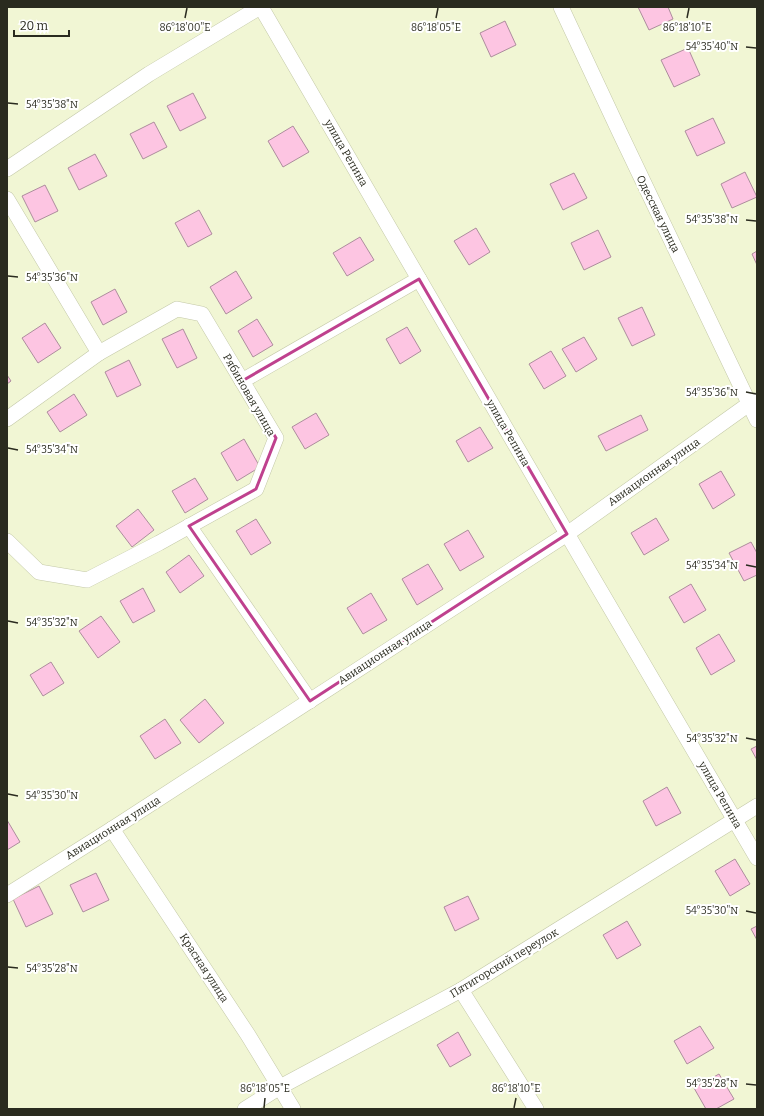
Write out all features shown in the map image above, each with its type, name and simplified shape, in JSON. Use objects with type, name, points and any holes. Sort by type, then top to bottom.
[{"type":"street","points":[[7,169],[149,74],[261,7]]},
{"type":"street","name":"улица Репина","points":[[261,7],[757,858]]},
{"type":"street","name":"Одесская улица","points":[[561,7],[623,140],[753,402],[757,420]]},
{"type":"street","points":[[7,199],[99,353]]},
{"type":"street","points":[[242,381],[419,279]]},
{"type":"street","name":"Рябиновая улица","points":[[7,419],[99,353],[177,309],[202,314],[276,438],[256,489],[190,526],[87,580],[39,572],[7,541]]},
{"type":"street","name":"Авиационная улица","points":[[7,895],[112,829],[567,534],[753,402]]},
{"type":"street","points":[[190,526],[310,701]]},
{"type":"street","name":"Пятигорский переулок","points":[[245,1109],[280,1087],[461,990],[757,806]]},
{"type":"street","name":"Красная улица","points":[[112,829],[248,1035],[293,1109]]},
{"type":"street","points":[[461,990],[536,1109]]},
{"type":"highlighted area","points":[[419,279],[567,534],[310,701],[189,526],[256,489],[276,438],[242,381]]},
{"type":"building","points":[[638,7],[668,7],[673,19],[649,30]]},
{"type":"building","points":[[505,21],[516,45],[491,57],[480,33]]},
{"type":"building","points":[[688,48],[700,75],[674,87],[661,60]]},
{"type":"building","points":[[193,93],[206,118],[180,131],[167,106]]},
{"type":"building","points":[[713,118],[725,143],[697,156],[685,131]]},
{"type":"building","points":[[154,122],[167,147],[143,159],[130,134]]},
{"type":"building","points":[[293,126],[309,152],[283,167],[268,141]]},
{"type":"building","points":[[95,154],[107,176],[79,190],[68,168]]},
{"type":"building","points":[[745,172],[757,197],[732,208],[721,184]]},
{"type":"building","points":[[574,173],[587,198],[563,210],[550,184]]},
{"type":"building","points":[[45,185],[58,211],[35,222],[22,196]]},
{"type":"building","points":[[199,210],[212,234],[188,247],[175,223]]},
{"type":"building","points":[[476,228],[490,252],[469,265],[454,241]]},
{"type":"building","points":[[598,230],[611,257],[584,270],[571,243]]},
{"type":"building","points":[[360,237],[374,260],[347,276],[333,253]]},
{"type":"building","points":[[757,251],[757,265],[752,254]]},
{"type":"building","points":[[236,271],[252,298],[226,314],[210,287]]},
{"type":"building","points":[[115,289],[127,312],[103,325],[91,302]]},
{"type":"building","points":[[642,307],[655,335],[632,346],[618,318]]},
{"type":"building","points":[[257,319],[273,345],[253,357],[238,331]]},
{"type":"building","points":[[45,323],[61,348],[38,363],[22,338]]},
{"type":"building","points":[[407,327],[421,351],[400,364],[386,339]]},
{"type":"building","points":[[183,329],[197,358],[177,368],[162,339]]},
{"type":"building","points":[[584,337],[597,359],[576,372],[562,349]]},
{"type":"building","points":[[551,351],[566,376],[544,389],[529,364]]},
{"type":"building","points":[[129,360],[141,385],[117,397],[105,372]]},
{"type":"building","points":[[7,375],[11,381],[7,384]]},
{"type":"building","points":[[74,394],[87,415],[60,432],[47,412]]},
{"type":"building","points":[[316,413],[329,435],[305,449],[292,427]]},
{"type":"building","points":[[641,415],[648,430],[606,451],[598,436]]},
{"type":"building","points":[[480,427],[493,448],[468,462],[456,441]]},
{"type":"building","points":[[244,439],[260,467],[237,481],[221,453]]},
{"type":"building","points":[[721,471],[735,495],[713,509],[699,484]]},
{"type":"building","points":[[195,478],[208,499],[185,513],[172,491]]},
{"type":"building","points":[[138,509],[154,530],[132,547],[116,526]]},
{"type":"building","points":[[656,518],[669,540],[644,555],[631,533]]},
{"type":"building","points":[[256,519],[271,543],[251,555],[236,531]]},
{"type":"building","points":[[468,530],[484,557],[460,571],[444,544]]},
{"type":"building","points":[[751,542],[757,553],[757,575],[744,581],[729,553]]},
{"type":"building","points":[[189,555],[204,576],[180,593],[166,572]]},
{"type":"building","points":[[428,564],[443,589],[417,605],[402,579]]},
{"type":"building","points":[[691,584],[706,610],[684,623],[669,597]]},
{"type":"building","points":[[143,588],[155,611],[133,623],[120,601]]},
{"type":"building","points":[[371,593],[387,620],[363,634],[347,608]]},
{"type":"building","points":[[101,616],[120,642],[98,658],[79,631]]},
{"type":"building","points":[[719,634],[735,661],[711,675],[696,648]]},
{"type":"building","points":[[51,662],[64,683],[43,696],[30,675]]},
{"type":"building","points":[[205,699],[224,723],[199,743],[180,720]]},
{"type":"building","points":[[165,719],[181,743],[155,759],[140,736]]},
{"type":"building","points":[[757,746],[757,760],[751,749]]},
{"type":"building","points":[[667,787],[681,813],[656,826],[643,801]]},
{"type":"building","points":[[7,820],[20,842],[7,850]]},
{"type":"building","points":[[735,859],[750,884],[730,896],[715,871]]},
{"type":"building","points":[[96,873],[109,900],[83,912],[70,885]]},
{"type":"building","points":[[39,886],[53,914],[26,927],[13,899]]},
{"type":"building","points":[[468,896],[479,919],[455,931],[444,907]]},
{"type":"building","points":[[627,921],[641,945],[617,959],[603,935]]},
{"type":"building","points":[[757,926],[757,940],[751,929]]},
{"type":"building","points":[[700,1026],[714,1048],[687,1064],[674,1041]]},
{"type":"building","points":[[458,1032],[471,1055],[450,1067],[437,1045]]},
{"type":"building","points":[[719,1074],[734,1099],[716,1109],[706,1109],[694,1088]]}]
